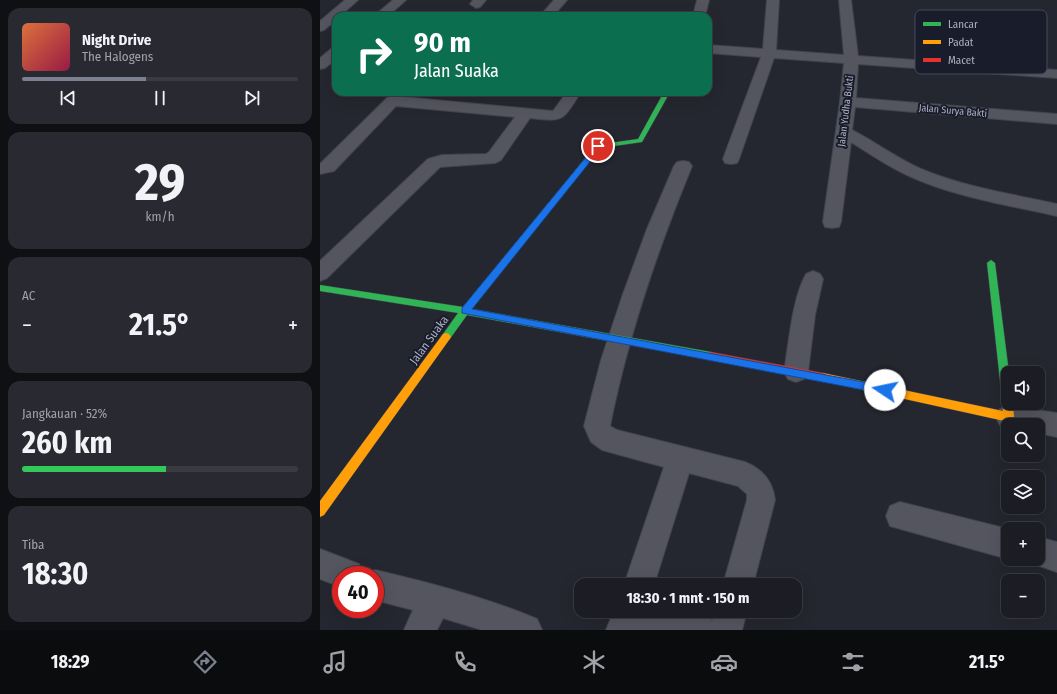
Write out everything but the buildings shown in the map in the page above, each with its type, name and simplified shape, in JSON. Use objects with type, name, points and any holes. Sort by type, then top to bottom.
[{"type":"street","points":[[338,12],[352,0]]},
{"type":"street","points":[[384,12],[396,0]]},
{"type":"street","points":[[550,12],[561,0]]},
{"type":"street","points":[[700,12],[703,0]]},
{"type":"street","points":[[731,159],[769,54],[773,0]]},
{"type":"street","name":"Jalan Yudha Bukti","points":[[832,222],[848,102],[851,58],[845,0]]},
{"type":"street","points":[[320,27],[332,17]]},
{"type":"street","points":[[712,49],[915,63]]},
{"type":"street","points":[[320,65],[332,55]]},
{"type":"street","points":[[1047,73],[1057,74]]},
{"type":"street","points":[[320,169],[328,167],[392,101],[555,116],[560,114],[571,96]]},
{"type":"street","name":"Jalan Suaka","points":[[320,511],[465,311],[598,146],[640,141],[665,96]]},
{"type":"street","name":"Jalan Surya Bakti","points":[[848,102],[1057,119]]},
{"type":"street","points":[[320,273],[434,163],[442,160],[493,157],[526,113]]},
{"type":"street","points":[[843,131],[867,144],[902,167],[926,177],[960,187],[1057,210]]},
{"type":"street","points":[[683,166],[656,228],[619,341],[597,426],[600,434],[611,441],[745,475],[758,486],[761,500],[740,578]]},
{"type":"street","points":[[991,263],[1008,417]]},
{"type":"street","points":[[796,372],[804,315],[813,279]]},
{"type":"street","points":[[320,288],[465,311],[619,341],[796,372],[930,399],[1008,417],[1057,425]]},
{"type":"street","points":[[641,578],[680,458]]},
{"type":"street","points":[[900,516],[1001,542]]},
{"type":"street","points":[[1045,554],[1057,557]]},
{"type":"street","points":[[320,564],[332,569]]},
{"type":"street","points":[[384,587],[435,600],[505,621],[526,630]]},
{"type":"street","points":[[420,630],[435,600]]},
{"type":"street","points":[[622,630],[627,618]]},
{"type":"street","points":[[656,618],[700,630]]},
{"type":"street","points":[[726,630],[730,618]]},
{"type":"traffic: fast","points":[[446,337],[465,311],[598,146],[640,141],[665,96]]},
{"type":"traffic: fast","points":[[991,263],[1003,366]]},
{"type":"traffic: fast","points":[[320,288],[465,311],[711,356]]},
{"type":"traffic: slow","points":[[320,511],[446,337]]},
{"type":"traffic: slow","points":[[823,377],[1009,417],[1008,410]]},
{"type":"traffic: jam","points":[[711,356],[823,377]]},
{"type":"route","points":[[598,146],[465,311],[619,341],[796,372],[885,390]]}]
